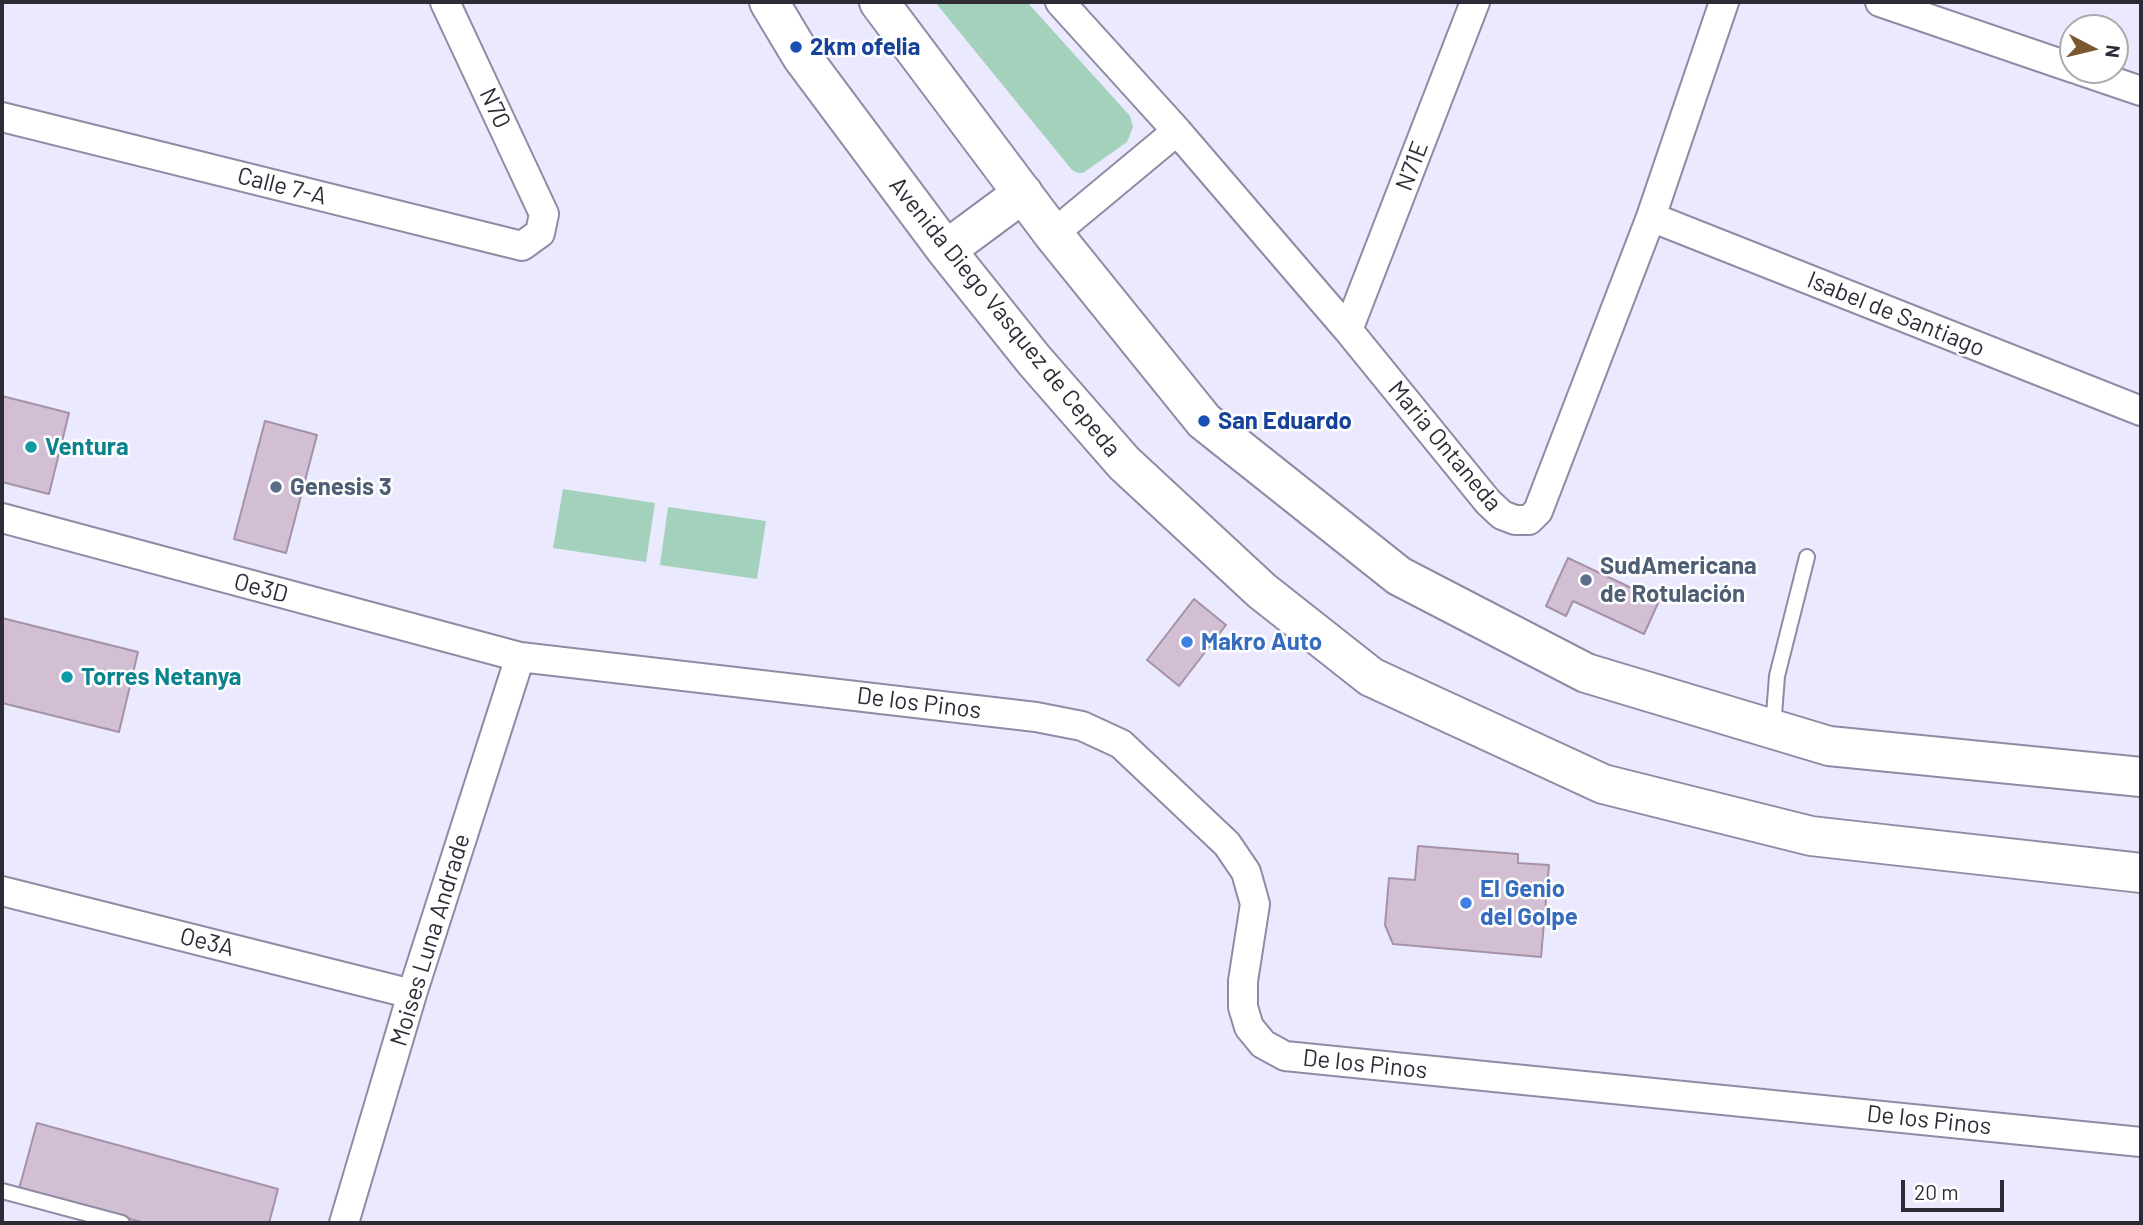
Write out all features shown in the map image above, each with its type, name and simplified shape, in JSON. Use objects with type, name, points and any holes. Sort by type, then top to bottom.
[{"type":"main road","name":"Avenida Diego Vasquez de Cepeda","points":[[769,2],[802,57],[946,250],[1034,360],[1124,463],[1262,591],[1371,677],[1603,784],[1811,836],[2141,873]]},
{"type":"main road","points":[[879,2],[1053,234],[1204,421],[1399,576],[1586,673],[1829,746],[2141,777]]},
{"type":"main road","points":[[946,250],[1023,193]]},
{"type":"street","name":"N70","points":[[444,2],[544,215]]},
{"type":"street","name":"Maria Ontaneda","points":[[1060,2],[1177,131],[1348,330],[1488,502],[1502,515],[1515,520],[1529,520],[1538,512],[1651,217],[1724,2]]},
{"type":"street","name":"N71E","points":[[1348,330],[1475,2]]},
{"type":"street","points":[[1880,2],[2059,63]]},
{"type":"street","points":[[2120,84],[2141,91]]},
{"type":"street","name":"Calle 7-A","points":[[2,117],[523,246],[540,233],[544,215]]},
{"type":"street","points":[[1053,234],[1177,131]]},
{"type":"street","name":"Isabel de Santiago","points":[[1651,217],[2141,411]]},
{"type":"street","name":"Oe3D","points":[[2,518],[520,657]]},
{"type":"street","name":"Moises Luna Andrade","points":[[344,1223],[412,994],[520,657]]},
{"type":"street","name":"De los Pinos","points":[[520,657],[1036,717],[1082,726],[1121,744],[1227,844],[1246,872],[1255,904],[1243,981],[1243,1007],[1249,1027],[1263,1044],[1285,1056],[2141,1142]]},
{"type":"street","name":"Oe3A","points":[[2,891],[412,994]]},
{"type":"lane","points":[[1773,729],[1777,676],[1807,557]]},
{"type":"lane","points":[[2,1191],[122,1223]]},
{"type":"green space","points":[[935,2],[1027,2],[1130,116],[1133,127],[1127,142],[1083,173],[1072,170]]},
{"type":"green space","points":[[563,489],[655,503],[646,562],[553,548]]},
{"type":"green space","points":[[668,507],[766,521],[757,579],[660,565]]},
{"type":"building","name":"Ventura","points":[[2,396],[69,413],[49,494],[2,482]]},
{"type":"building","name":"Genesis 3","points":[[265,421],[317,435],[286,553],[234,539]]},
{"type":"building","name":"SudAmericana de Rotulación","points":[[1568,558],[1659,601],[1644,634],[1573,601],[1566,616],[1546,606]]},
{"type":"building","name":"Makro Auto","points":[[1194,599],[1226,625],[1179,686],[1147,660]]},
{"type":"building","name":"Torres Netanya","points":[[2,618],[138,652],[119,732],[2,703]]},
{"type":"building","name":"El Genio del Golpe","points":[[1418,846],[1518,854],[1518,863],[1549,865],[1541,957],[1393,944],[1385,925],[1389,878],[1415,880]]},
{"type":"building","points":[[37,1123],[278,1189],[269,1223],[145,1223],[19,1189]]},
{"type":"place","name":"2km ofelia","points":[[796,47]]},
{"type":"place","name":"San Eduardo","points":[[1204,421]]},
{"type":"place","name":"Ventura","points":[[31,447]]},
{"type":"place","name":"Genesis 3","points":[[276,487]]},
{"type":"place","name":"SudAmericana de Rotulación","points":[[1586,580]]},
{"type":"place","name":"Makro Auto","points":[[1187,642]]},
{"type":"place","name":"Torres Netanya","points":[[67,677]]},
{"type":"place","name":"El Genio del Golpe","points":[[1466,903]]}]
